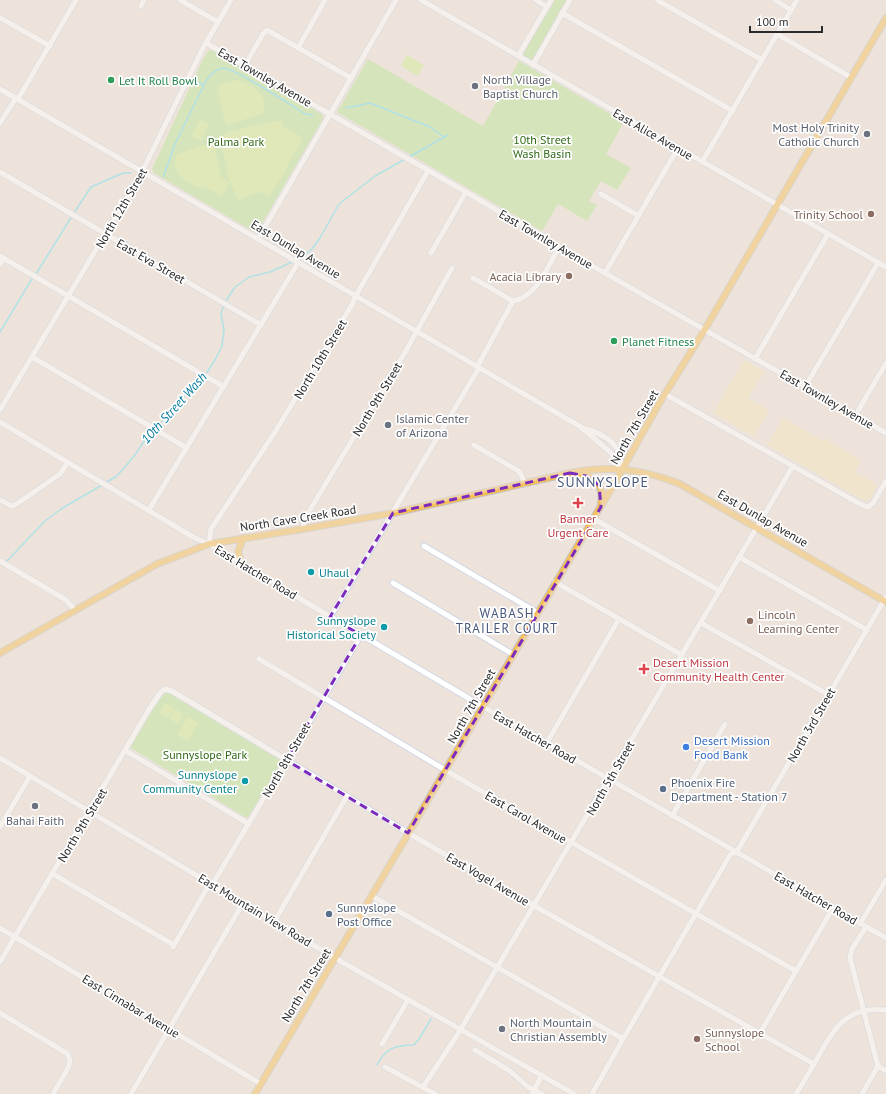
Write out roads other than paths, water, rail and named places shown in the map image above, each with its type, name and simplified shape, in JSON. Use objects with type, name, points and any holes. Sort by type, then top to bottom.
[{"type":"main road","name":"North 7th Street","points":[[255,1094],[514,655],[555,582],[594,519],[665,394],[705,329],[886,18]]},
{"type":"main road","name":"North Cave Creek Road","points":[[0,653],[157,564],[209,544],[392,513],[592,469],[623,469]]},
{"type":"main road","name":"East Dunlap Avenue","points":[[623,469],[650,474],[680,484],[885,600]]},
{"type":"main road","points":[[570,473],[586,476],[595,480],[599,485],[602,498],[601,507]]},
{"type":"main road","points":[[243,538],[238,552],[241,561],[246,567]]},
{"type":"street","points":[[0,123],[50,46],[76,0]]},
{"type":"street","points":[[141,6],[144,0]]},
{"type":"street","points":[[180,0],[218,22]]},
{"type":"street","name":"North 12th Street","points":[[0,410],[143,171],[206,43],[231,0]]},
{"type":"street","points":[[298,48],[325,0]]},
{"type":"street","points":[[258,239],[396,0]]},
{"type":"street","name":"East Alice Avenue","points":[[421,0],[886,267]]},
{"type":"street","points":[[536,0],[547,7]]},
{"type":"street","points":[[518,56],[551,0]]},
{"type":"street","points":[[533,65],[570,0]]},
{"type":"street","points":[[657,0],[762,60]]},
{"type":"street","points":[[775,0],[791,10]]},
{"type":"street","points":[[702,162],[797,0]]},
{"type":"street","points":[[562,13],[732,111]]},
{"type":"street","points":[[0,18],[50,46]]},
{"type":"street","points":[[245,65],[263,34],[267,30],[351,78]]},
{"type":"street","points":[[777,34],[852,78]]},
{"type":"street","name":"East Townley Avenue","points":[[206,43],[466,192],[558,247],[886,433]]},
{"type":"street","name":"East Dunlap Avenue","points":[[0,88],[581,427],[611,453],[623,469]]},
{"type":"street","points":[[605,273],[678,148]]},
{"type":"street","name":"North 10th Street","points":[[209,544],[211,529],[275,432],[353,303],[355,296],[428,171]]},
{"type":"street","name":"East Eva Street","points":[[0,172],[261,325]]},
{"type":"street","points":[[431,253],[466,192]]},
{"type":"street","points":[[601,194],[639,216]]},
{"type":"street","points":[[756,359],[828,234]]},
{"type":"street","points":[[473,278],[513,301],[519,300],[530,293],[540,280],[558,247]]},
{"type":"street","points":[[0,264],[2,257],[224,387]]},
{"type":"street","points":[[149,510],[298,263]]},
{"type":"street","points":[[805,387],[878,263]]},
{"type":"street","name":"North 9th Street","points":[[303,529],[305,518],[404,354],[452,268]]},
{"type":"street","points":[[330,617],[478,367],[513,301]]},
{"type":"street","points":[[32,357],[187,448]]},
{"type":"street","points":[[855,416],[886,364]]},
{"type":"street","points":[[665,394],[860,504],[868,507],[873,503],[886,481]]},
{"type":"street","name":"East Hatcher Road","points":[[0,422],[546,744],[886,938]]},
{"type":"street","points":[[474,446],[520,472],[525,484]]},
{"type":"street","points":[[0,500],[12,506],[60,474],[68,462]]},
{"type":"street","name":"North 5th Street","points":[[423,1087],[461,1030],[533,905],[572,843],[608,779],[793,466]]},
{"type":"street","points":[[594,519],[720,591]]},
{"type":"street","points":[[424,546],[538,613]]},
{"type":"street","points":[[739,557],[867,630]]},
{"type":"street","points":[[0,561],[66,600],[75,610]]},
{"type":"street","points":[[555,582],[682,655]]},
{"type":"street","points":[[393,583],[514,655]]},
{"type":"street","name":"North 3rd Street","points":[[592,1094],[622,1039],[730,855],[735,852],[885,600]]},
{"type":"street","points":[[546,744],[619,619]]},
{"type":"street","points":[[701,623],[829,695]]},
{"type":"street","name":"North 8th Street","points":[[52,874],[173,946],[249,824],[361,635]]},
{"type":"street","name":"East Carol Avenue","points":[[259,659],[446,770],[796,971]]},
{"type":"street","name":"North 9th Street","points":[[0,962],[90,812],[157,696],[165,689]]},
{"type":"street","name":"East Vogel Avenue","points":[[165,689],[172,691],[408,833],[814,1064]]},
{"type":"street","points":[[672,816],[725,724]]},
{"type":"street","points":[[126,751],[249,824]]},
{"type":"street","name":"East Mountain View Road","points":[[0,758],[335,958],[574,1094]]},
{"type":"street","points":[[0,827],[30,776]]},
{"type":"street","points":[[274,922],[348,796]]},
{"type":"street","points":[[860,924],[886,880]]},
{"type":"street","points":[[372,896],[622,1039]]},
{"type":"street","points":[[131,1094],[243,903]]},
{"type":"street","points":[[760,1033],[833,908]]},
{"type":"street","points":[[866,927],[852,949],[850,958],[878,1066],[886,1071]]},
{"type":"street","name":"East Cinnabar Avenue","points":[[0,928],[261,1084]]},
{"type":"street","points":[[382,1044],[408,1000]]},
{"type":"street","points":[[796,1094],[837,1027],[850,1016],[864,1011],[886,1010]]},
{"type":"street","points":[[0,1013],[68,1054],[70,1062],[68,1068],[53,1094]]},
{"type":"street","points":[[476,1050],[510,1070],[533,1092],[542,1094]]},
{"type":"street","points":[[862,1094],[878,1066]]},
{"type":"street","points":[[385,1067],[435,1094]]},
{"type":"street","points":[[533,1092],[542,1075]]},
{"type":"waterway","points":[[163,177],[173,148],[206,81],[218,69],[223,68],[239,74],[305,114],[313,115]]},
{"type":"waterway","points":[[190,79],[204,85]]},
{"type":"waterway","name":"10th Street Wash","points":[[346,108],[370,103],[430,127],[444,137]]},
{"type":"waterway","name":"10th Street Wash","points":[[296,260],[312,249],[320,238],[339,204],[375,176],[448,135]]},
{"type":"waterway","points":[[74,213],[91,187],[123,173],[131,173]]},
{"type":"waterway","points":[[36,274],[72,216]]},
{"type":"waterway","name":"10th Street Wash","points":[[206,374],[222,346],[224,330],[221,314],[224,304],[235,287],[249,277],[270,272],[292,262]]},
{"type":"waterway","points":[[0,332],[33,277]]},
{"type":"waterway","name":"10th Street Wash","points":[[155,427],[164,420],[174,406],[203,377]]},
{"type":"waterway","name":"10th Street Wash","points":[[105,483],[117,476],[135,455],[152,429]]},
{"type":"waterway","name":"10th Street Wash","points":[[6,562],[45,521],[61,509],[102,485]]},
{"type":"waterway","points":[[377,1065],[380,1059],[388,1051],[396,1047],[414,1045],[431,1019]]},
{"type":"place","name":"Let It Roll Bowl","points":[[111,80]]},
{"type":"place","name":"North Village Baptist Church","points":[[475,86]]},
{"type":"place","name":"Most Holy Trinity Catholic Church","points":[[867,134]]},
{"type":"place","name":"Trinity School","points":[[871,214]]},
{"type":"place","name":"Acacia Library","points":[[569,276]]},
{"type":"place","name":"Planet Fitness","points":[[614,341]]},
{"type":"place","name":"Islamic Center of Arizona","points":[[388,425]]},
{"type":"place","name":"Banner Urgent Care","points":[[578,503]]},
{"type":"place","name":"Uhaul","points":[[311,572]]},
{"type":"place","name":"Lincoln Learning Center","points":[[750,621]]},
{"type":"place","name":"Sunnyslope Historical Society","points":[[384,627]]},
{"type":"place","name":"Desert Mission Community Health Center","points":[[644,669]]},
{"type":"place","name":"Desert Mission Food Bank","points":[[686,747]]},
{"type":"place","name":"Sunnyslope Community Center","points":[[245,781]]},
{"type":"place","name":"Phoenix Fire Department - Station 7","points":[[663,789]]},
{"type":"place","name":"Bahai Faith","points":[[35,806]]},
{"type":"place","name":"Sunnyslope Post Office","points":[[329,914]]},
{"type":"place","name":"North Mountain Christian Assembly","points":[[502,1029]]},
{"type":"place","name":"Sunnyslope School","points":[[697,1039]]},
{"type":"district","name":"SUNNYSLOPE","points":[[603,482]]},
{"type":"district","name":"WABASH TRAILER COURT","points":[[507,620]]},
{"type":"park label","name":"Palma Park","points":[[236,141]]},
{"type":"park label","name":"10th Street Wash Basin","points":[[542,146]]},
{"type":"park label","name":"Sunnyslope Park","points":[[205,754]]}]
